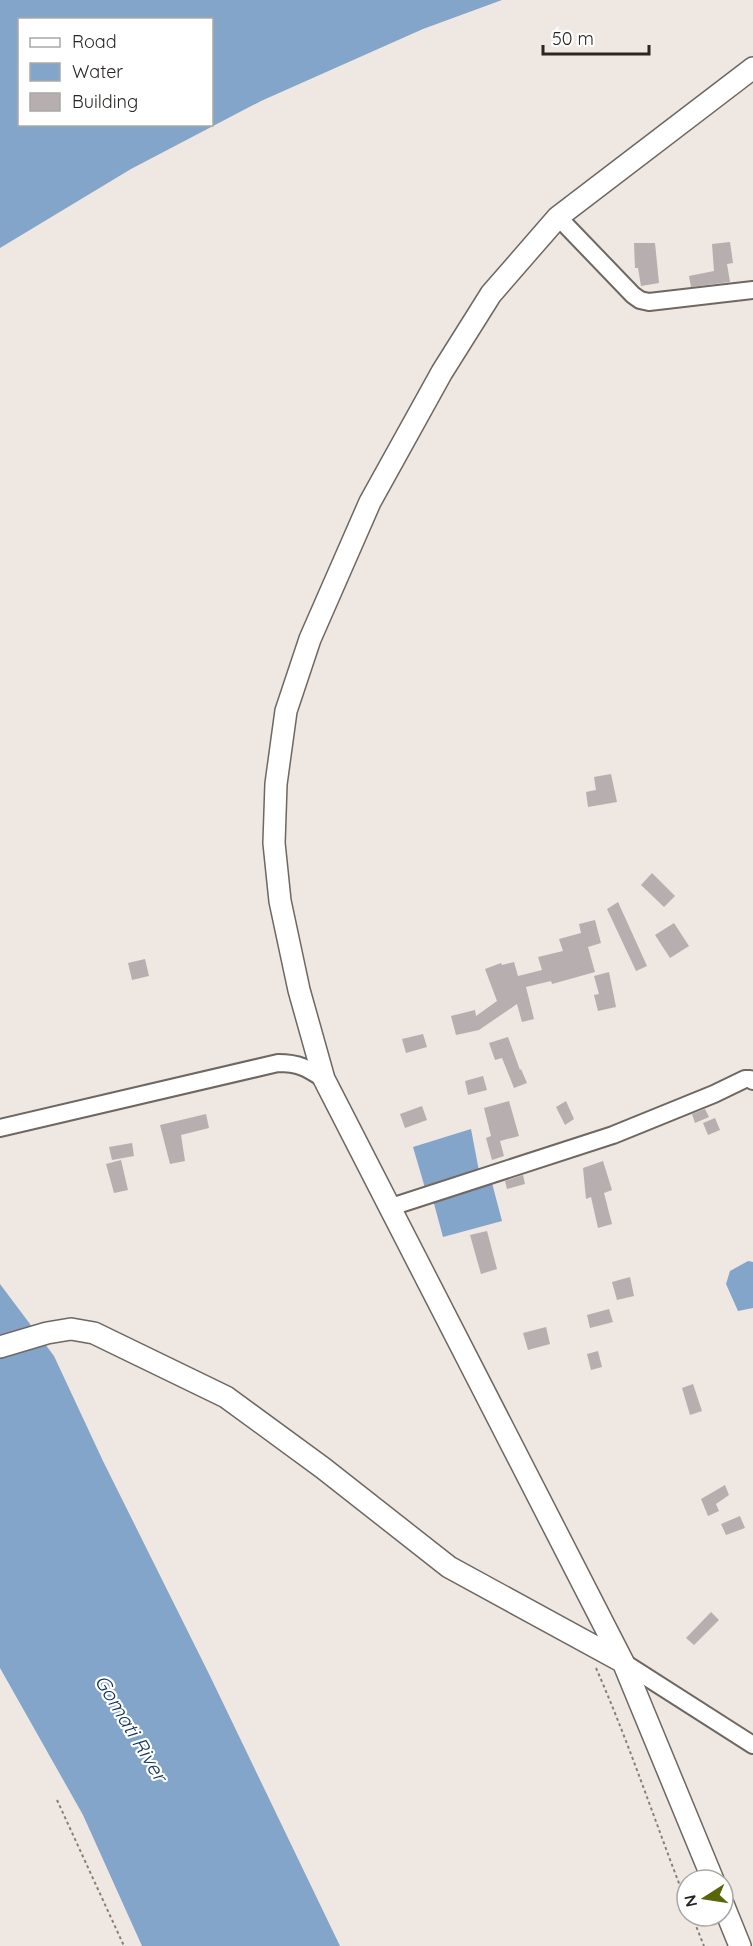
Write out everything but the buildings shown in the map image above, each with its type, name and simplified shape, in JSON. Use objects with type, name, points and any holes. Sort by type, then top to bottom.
[{"type":"street","points":[[708,1868],[623,1662],[324,1079],[299,990],[280,901],[275,855],[276,784],[286,711],[310,639],[370,502],[442,372],[491,294],[558,218],[753,68]]},
{"type":"street","points":[[558,218],[640,300],[649,302],[753,290]]},
{"type":"street","points":[[0,1128],[278,1063],[292,1063],[306,1067],[324,1079]]},
{"type":"street","points":[[391,1207],[614,1136],[745,1079],[753,1081]]},
{"type":"street","points":[[0,1347],[47,1333],[71,1329],[94,1333],[226,1397],[323,1468],[449,1567],[623,1662],[753,1745]]},
{"type":"street","points":[[733,1928],[740,1946]]},
{"type":"path","points":[[582,1638],[616,1714],[675,1874]]},
{"type":"path","points":[[57,1800],[124,1946]]},
{"type":"path","points":[[697,1928],[704,1946]]},
{"type":"water","points":[[0,0],[502,0],[423,29],[261,101],[131,169],[0,248]]},
{"type":"water","points":[[471,1129],[479,1171],[425,1188],[413,1147]]},
{"type":"water","points":[[492,1183],[502,1221],[443,1237],[433,1200]]},
{"type":"water","points":[[748,1261],[753,1262],[753,1308],[738,1311],[726,1284],[730,1271]]},
{"type":"water","name":"Gomati River","points":[[0,1284],[54,1356],[340,1946],[142,1946],[83,1815],[0,1668]]}]
